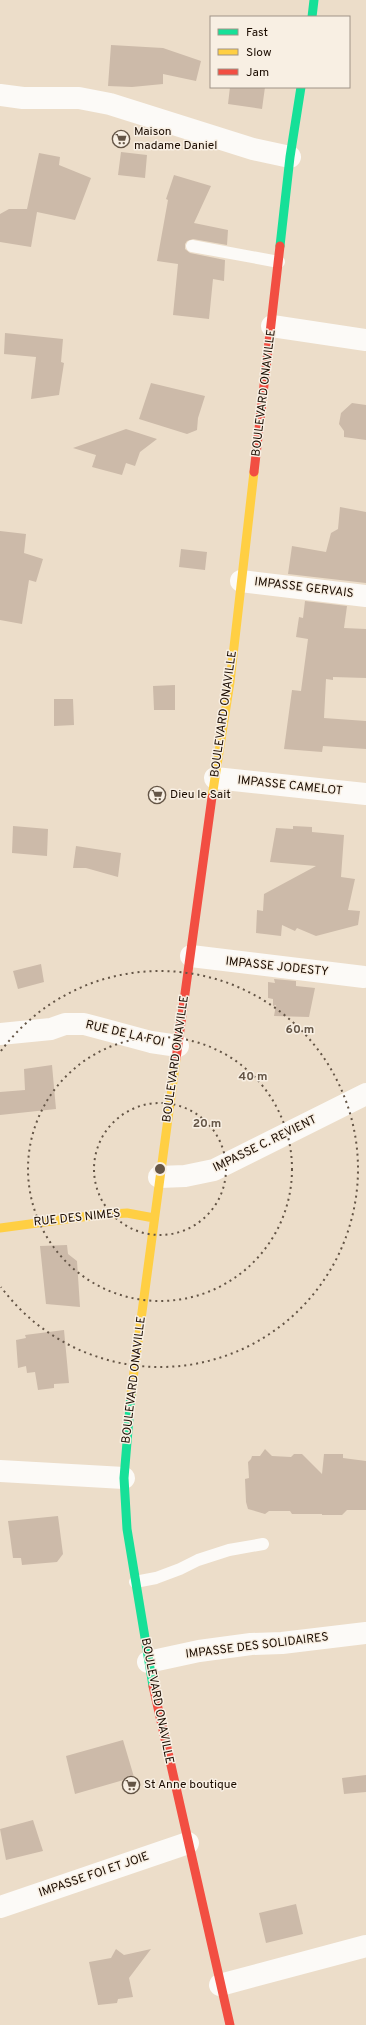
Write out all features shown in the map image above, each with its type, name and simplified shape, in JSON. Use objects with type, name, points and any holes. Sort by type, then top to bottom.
[{"type":"street","points":[[312,16],[314,0]]},
{"type":"street","name":"BOULEVARD ONAVILLE","points":[[230,2025],[148,1662],[127,1529],[124,1478],[127,1428],[159,1177],[215,778],[230,682],[272,326],[290,157],[301,88]]},
{"type":"street","points":[[0,95],[23,98],[79,98],[110,104],[253,149],[290,157]]},
{"type":"street","points":[[272,326],[366,340]]},
{"type":"street","name":"IMPASSE GERVAIS","points":[[241,581],[366,596]]},
{"type":"street","name":"IMPASSE CAMELOT","points":[[215,778],[366,794]]},
{"type":"street","name":"IMPASSE JODESTY","points":[[191,956],[364,977]]},
{"type":"street","name":"RUE DE LA FOI","points":[[0,1034],[51,1029],[65,1024],[84,1024],[151,1042],[178,1046]]},
{"type":"street","name":"IMPASSE C. REVIENT","points":[[159,1177],[185,1176],[214,1170],[366,1094]]},
{"type":"street","name":"RUE DES NIMES","points":[[0,1228],[97,1215],[127,1213],[154,1218]]},
{"type":"street","points":[[0,1471],[124,1478]]},
{"type":"street","name":"IMPASSE DES SOLIDAIRES","points":[[148,1662],[199,1651],[251,1644],[282,1643],[366,1633]]},
{"type":"street","name":"IMPASSE FOI ET JOIE","points":[[0,1907],[188,1843]]},
{"type":"street","points":[[220,1985],[366,1946]]},
{"type":"lane","points":[[192,246],[279,262]]},
{"type":"lane","points":[[135,1582],[156,1578],[198,1560],[229,1550],[263,1544]]},
{"type":"building","points":[[111,45],[163,48],[201,61],[196,81],[163,74],[163,84],[132,87],[108,86]]},
{"type":"building","points":[[230,88],[265,88],[262,109],[228,104]]},
{"type":"building","points":[[121,152],[147,155],[145,178],[118,175]]},
{"type":"building","points":[[39,153],[60,157],[59,165],[91,178],[75,220],[37,212],[31,247],[0,242],[0,214],[9,209],[27,209]]},
{"type":"building","points":[[174,175],[211,186],[194,223],[228,230],[227,245],[193,239],[187,241],[185,244],[185,249],[190,253],[225,260],[224,281],[213,279],[209,319],[173,315],[178,264],[157,261],[168,200],[166,199]]},
{"type":"building","points":[[5,333],[63,339],[61,362],[64,363],[59,395],[31,399],[36,357],[4,354]]},
{"type":"building","points":[[151,383],[205,396],[198,418],[197,430],[187,434],[139,419]]},
{"type":"building","points":[[352,403],[366,405],[366,440],[344,437],[344,431],[339,424],[341,413]]},
{"type":"building","points":[[126,429],[157,439],[140,452],[135,466],[126,463],[122,475],[92,467],[96,455],[73,448]]},
{"type":"building","points":[[340,507],[366,512],[366,583],[288,574],[292,546],[326,552],[331,533],[338,529]]},
{"type":"building","points":[[0,531],[26,534],[24,553],[43,559],[36,582],[29,580],[22,624],[0,620]]},
{"type":"building","points":[[181,549],[207,552],[205,570],[179,567]]},
{"type":"building","points":[[305,601],[347,606],[344,628],[366,629],[366,678],[333,677],[333,680],[326,679],[324,718],[366,721],[366,749],[323,746],[322,752],[284,749],[292,690],[301,691],[308,639],[296,637],[299,617],[303,618]]},
{"type":"building","points":[[175,685],[175,710],[154,710],[153,686]]},
{"type":"building","points":[[54,699],[73,699],[74,725],[54,726]]},
{"type":"building","points":[[13,826],[48,829],[47,856],[12,853]]},
{"type":"building","points":[[293,826],[312,827],[312,832],[344,835],[341,877],[355,879],[348,910],[360,911],[358,925],[316,936],[297,928],[295,931],[282,925],[281,936],[256,933],[257,910],[263,911],[264,894],[316,866],[270,862],[276,828],[293,829]]},
{"type":"building","points":[[76,846],[121,853],[118,877],[86,868],[73,868]]},
{"type":"building","points":[[41,964],[44,982],[18,989],[13,971]]},
{"type":"building","points":[[274,979],[296,981],[296,986],[315,988],[309,1017],[274,1016],[276,1005],[273,1006],[273,999],[268,998],[268,982],[275,983]]},
{"type":"building","points":[[52,1065],[56,1109],[0,1115],[0,1092],[25,1090],[24,1069]]},
{"type":"building","points":[[67,1245],[68,1254],[77,1261],[80,1307],[46,1304],[40,1246]]},
{"type":"building","points":[[64,1330],[69,1383],[54,1384],[54,1388],[38,1390],[35,1372],[27,1373],[26,1366],[18,1368],[16,1340],[26,1338],[25,1335]]},
{"type":"building","points":[[265,1449],[272,1456],[291,1457],[294,1454],[302,1454],[322,1474],[324,1454],[343,1454],[343,1458],[366,1461],[366,1510],[347,1510],[342,1515],[322,1515],[292,1514],[290,1511],[269,1511],[265,1514],[248,1509],[246,1502],[245,1479],[249,1478],[248,1462],[252,1456],[260,1456]]},
{"type":"building","points":[[58,1516],[63,1554],[57,1562],[22,1565],[21,1558],[13,1558],[8,1521]]},
{"type":"building","points":[[123,1740],[134,1777],[75,1794],[66,1756]]},
{"type":"building","points":[[366,1775],[366,1792],[344,1794],[342,1778]]},
{"type":"building","points":[[33,1820],[43,1851],[6,1860],[0,1829]]},
{"type":"building","points":[[296,1904],[303,1934],[266,1943],[259,1913]]},
{"type":"building","points":[[116,1949],[124,1955],[151,1949],[129,1978],[133,1997],[118,1999],[117,2003],[98,2005],[89,1962],[111,1958]]},
{"type":"traffic: fast","points":[[312,16],[314,0]]},
{"type":"traffic: fast","points":[[280,246],[290,157],[301,88]]},
{"type":"traffic: fast","points":[[131,1394],[124,1478],[127,1529],[153,1686]]},
{"type":"traffic: slow","points":[[212,797],[230,682],[254,472]]},
{"type":"traffic: slow","points":[[131,1394],[176,1059]]},
{"type":"traffic: slow","points":[[0,1228],[97,1215],[127,1213],[154,1218]]},
{"type":"traffic: jam","points":[[254,472],[280,246]]},
{"type":"traffic: jam","points":[[176,1059],[212,797]]},
{"type":"traffic: jam","points":[[153,1686],[230,2025]]},
{"type":"place","name":"Maison madame Daniel","points":[[121,139]]},
{"type":"place","name":"Dieu le Sait","points":[[157,795]]},
{"type":"place","name":"St Anne boutique","points":[[131,1785]]}]
